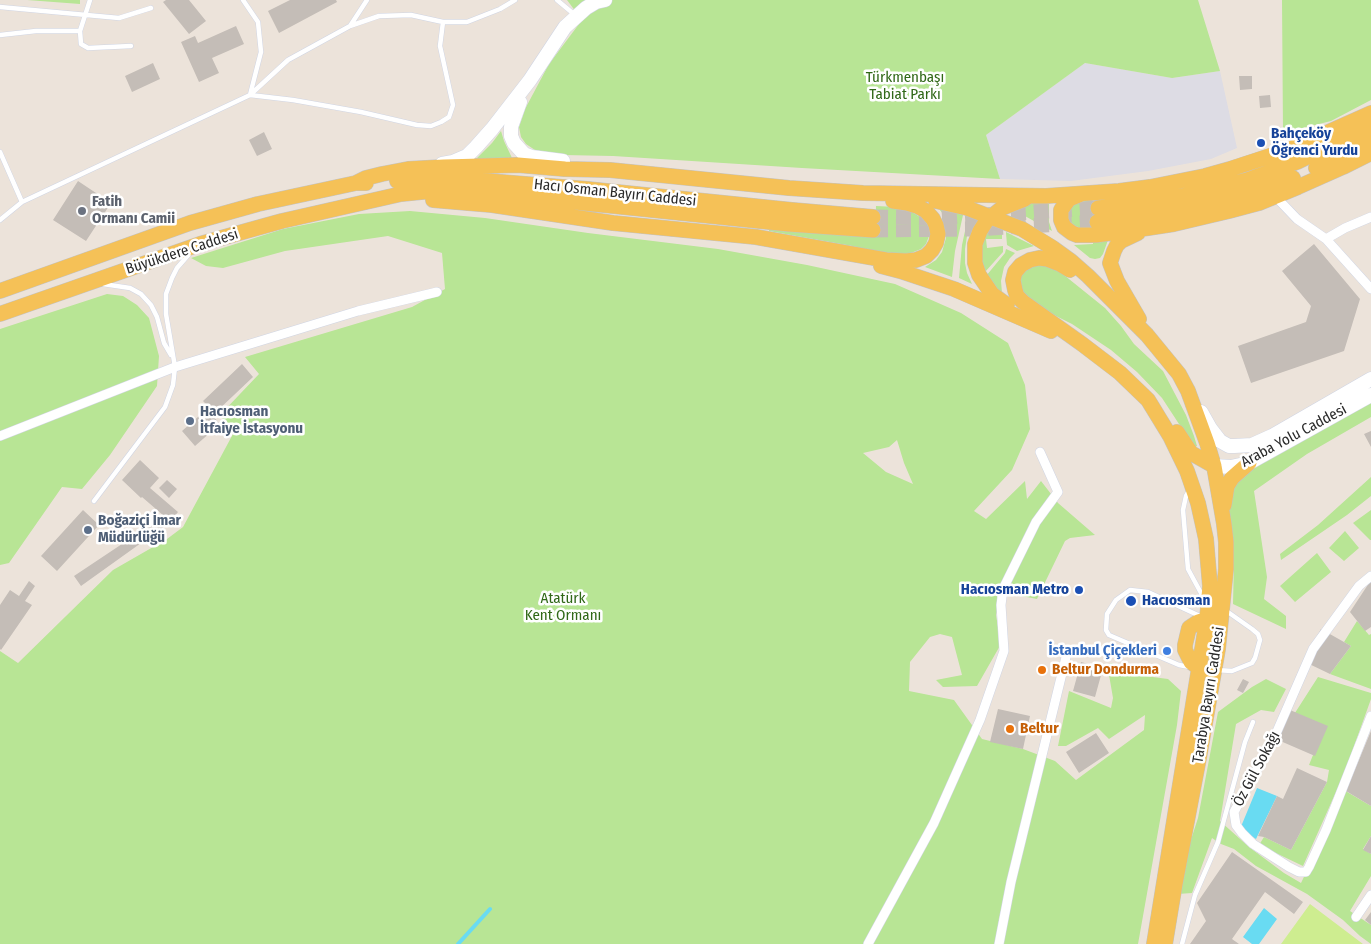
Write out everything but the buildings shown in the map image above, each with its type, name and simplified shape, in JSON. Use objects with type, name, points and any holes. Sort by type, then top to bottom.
[{"type":"main road","points":[[429,168],[467,156],[492,129],[530,80],[564,28],[591,5],[605,0]]},
{"type":"main road","points":[[530,80],[513,118],[511,128],[511,136],[518,149],[532,157],[610,170]]},
{"type":"main road","points":[[1037,324],[992,294],[979,275],[975,263],[975,244],[980,231],[987,220],[1002,208],[1029,198],[1150,187],[1205,176],[1288,150],[1371,113]]},
{"type":"main road","points":[[1371,126],[1297,162],[1247,180],[1182,196],[1141,203],[1097,215],[1155,215],[1249,194],[1312,170],[1371,142]]},
{"type":"main road","points":[[1082,193],[1069,199],[1061,210],[1061,220],[1064,227],[1072,233],[1077,235],[1096,235],[1148,228],[1229,211],[1276,196],[1344,167],[1371,153]]},
{"type":"main road","points":[[356,183],[366,178],[408,169],[518,165],[610,170],[789,188],[863,193],[1046,196]]},
{"type":"main road","name":"Hacı Osman Bayırı Caddesi","points":[[356,183],[463,179],[587,189],[792,210],[873,224],[790,224],[468,191],[431,191],[401,194],[367,203]]},
{"type":"main road","name":"Büyükdere Caddesi","points":[[0,290],[190,223],[258,204],[356,183]]},
{"type":"main road","points":[[367,203],[429,200],[492,205],[613,223],[756,237],[886,260],[916,260],[926,256],[932,250],[938,234],[933,219],[926,211],[908,203],[886,200],[863,193]]},
{"type":"main road","name":"Tarabya Bayırı Caddesi","points":[[902,193],[956,205],[991,216],[1038,238],[1071,261],[1147,335],[1179,374],[1188,392],[1207,443],[1214,466],[1224,524],[1226,569],[1218,649],[1174,884],[1165,944]]},
{"type":"main road","name":"Büyükdere Caddesi","points":[[0,314],[200,244],[282,221],[367,203]]},
{"type":"main road","points":[[1147,335],[1117,281],[1110,262],[1114,251],[1121,241],[1148,228]]},
{"type":"main road","points":[[840,253],[945,286],[1082,344]]},
{"type":"main road","points":[[1082,344],[1023,302],[1015,290],[1013,280],[1015,272],[1021,265],[1038,258],[1052,260],[1088,276]]},
{"type":"main road","name":"Tarabya Bayırı Caddesi","points":[[1082,344],[1120,373],[1148,400],[1170,436],[1193,486],[1206,539],[1210,586],[1207,619],[1154,944]]},
{"type":"main road","name":"Araba Yolu Caddesi","points":[[1188,392],[1220,441],[1229,446],[1239,447],[1252,445],[1272,436],[1371,379]]},
{"type":"main road","name":"Araba Yolu Caddesi","points":[[1214,466],[1231,467],[1249,462],[1371,395]]},
{"type":"main road","points":[[1148,400],[1169,420],[1191,453],[1214,466]]},
{"type":"main road","points":[[1224,524],[1224,501],[1228,486],[1232,478],[1249,462]]},
{"type":"main road","points":[[1198,668],[1214,670]]},
{"type":"street","points":[[1276,196],[1298,219],[1326,239],[1371,289]]},
{"type":"street","points":[[1326,239],[1371,217]]},
{"type":"street","points":[[0,436],[175,367],[358,311],[437,292]]},
{"type":"street","points":[[868,944],[934,823],[980,720],[1004,651],[1001,604],[1003,590],[1036,522],[1058,492],[1040,452]]},
{"type":"street","name":"Öz Gül Sokağı","points":[[1371,576],[1359,586],[1313,649],[1275,736],[1234,812],[1236,825],[1242,833],[1253,844],[1289,868],[1299,872],[1306,872],[1326,830],[1371,716]]},
{"type":"street","points":[[999,944],[1011,882],[1067,653]]},
{"type":"street","points":[[1356,917],[1371,895]]},
{"type":"lane","points":[[90,0],[80,31],[81,44],[88,48],[131,46]]},
{"type":"lane","points":[[243,0],[258,22],[261,52],[250,95]]},
{"type":"lane","points":[[350,26],[367,0]]},
{"type":"lane","points":[[0,220],[22,202],[250,95],[288,60],[350,26],[379,16],[411,15],[443,22],[467,22],[500,9],[515,0]]},
{"type":"lane","points":[[557,0],[576,16]]},
{"type":"lane","points":[[0,7],[120,18],[151,8]]},
{"type":"lane","points":[[250,95],[293,100],[361,112],[417,125],[431,126],[449,117],[453,105],[440,46],[443,22]]},
{"type":"lane","points":[[0,35],[36,31],[80,31]]},
{"type":"lane","points":[[0,152],[22,202]]},
{"type":"lane","points":[[172,357],[166,314],[166,294],[177,268],[200,244]]},
{"type":"lane","points":[[91,282],[130,288],[141,294],[151,305],[157,317],[164,343],[175,367],[173,385],[165,407],[94,500]]},
{"type":"lane","points":[[1193,486],[1186,496],[1183,510],[1188,569],[1202,594],[1207,619]]},
{"type":"lane","points":[[1198,668],[1179,665],[1109,635],[1106,630],[1107,614],[1116,600],[1130,590],[1148,592],[1207,619]]},
{"type":"lane","points":[[1214,670],[1232,671],[1252,663],[1260,640],[1258,634],[1222,608]]},
{"type":"lane","points":[[1182,944],[1194,895],[1218,842],[1245,742],[1253,722]]},
{"type":"shaded area","points":[[1085,63],[1172,78],[1220,71],[1237,148],[1211,159],[1148,171],[1071,181],[1000,179],[986,135]]},
{"type":"green space","points":[[27,0],[80,0],[80,4]]},
{"type":"green space","name":"Türkmenbaşı Tabiat Parkı","points":[[567,0],[1198,0],[1220,71],[1172,78],[1085,63],[986,135],[1000,179],[613,156],[563,155],[535,150],[526,144],[521,137],[519,127],[525,109],[549,64],[582,20]]},
{"type":"green space","points":[[1282,0],[1371,0],[1371,100],[1331,121],[1283,133]]},
{"type":"green space","points":[[501,131],[512,158],[477,158],[492,143]]},
{"type":"green space","points":[[1092,199],[1092,227],[1072,225],[1069,222],[1067,212],[1076,203]]},
{"type":"green space","points":[[1029,204],[1049,204],[1049,222],[1052,231],[1014,210]]},
{"type":"green space","points":[[876,206],[897,207],[912,212],[923,219],[929,236],[926,244],[921,249],[911,253],[897,255],[769,231],[769,229],[875,237]]},
{"type":"green space","points":[[939,209],[963,215],[955,251],[952,277],[925,267],[936,260],[942,252],[946,238],[944,215]]},
{"type":"green space","name":"Atatürk Kent Ormanı","points":[[410,211],[485,218],[718,249],[807,265],[895,284],[961,313],[1008,343],[1025,385],[1030,429],[1012,470],[974,511],[986,519],[1025,481],[1027,499],[1041,481],[1058,503],[1095,535],[1070,538],[1065,541],[1037,599],[1001,592],[996,615],[1001,644],[977,686],[943,687],[936,680],[962,675],[952,637],[940,634],[930,637],[910,662],[909,691],[954,700],[982,739],[1023,749],[1055,761],[1076,780],[1144,730],[1145,715],[1109,739],[1098,728],[1066,746],[1058,746],[1069,691],[1111,708],[1113,698],[1108,669],[1111,663],[1145,676],[1168,679],[1181,691],[1177,725],[1138,944],[0,944],[0,651],[18,663],[113,570],[167,539],[183,527],[233,434],[220,415],[259,374],[245,357],[412,307],[445,289],[442,253],[388,236],[285,251],[223,268],[206,266],[191,258],[283,229],[359,214]],"holes":[[[897,440],[913,484],[886,472],[863,453],[889,447]]]},
{"type":"green space","points":[[968,217],[975,219],[967,236],[965,249],[967,273],[972,284],[959,278],[962,245]]},
{"type":"green space","points":[[993,226],[1002,231],[1002,239],[986,239],[987,248],[1003,246],[1003,252],[985,272],[979,255],[987,230]]},
{"type":"green space","points":[[1006,232],[1034,246],[1017,251],[1007,245]]},
{"type":"green space","points":[[1108,240],[1103,254],[1100,258],[1095,259],[1090,258],[1074,245],[1093,244],[1093,241]]},
{"type":"green space","points":[[1006,249],[1015,253],[1004,267],[1001,281],[1002,293],[986,276],[1005,253]]},
{"type":"green space","points":[[1037,264],[1049,266],[1059,271],[1105,308],[1134,344],[1163,371],[1186,415],[1197,446],[1194,447],[1162,398],[1137,372],[1111,350],[1072,324],[1036,306],[1022,294],[1018,284],[1021,274],[1025,267]]},
{"type":"green space","points":[[107,294],[123,296],[137,305],[149,318],[159,356],[157,386],[110,455],[82,489],[62,487],[9,563],[0,565],[0,329]]},
{"type":"green space","points":[[1371,399],[1371,417],[1307,454],[1254,491],[1267,577],[1264,599],[1286,616],[1286,629],[1233,604],[1234,561],[1223,485]]},
{"type":"green space","points":[[1371,477],[1371,496],[1347,515],[1281,560],[1280,554],[1318,525]]},
{"type":"green space","points":[[1371,510],[1371,540],[1370,540],[1353,523]]},
{"type":"green space","points":[[1345,531],[1359,548],[1344,561],[1329,548]]},
{"type":"green space","points":[[1317,553],[1331,572],[1295,602],[1280,586]]},
{"type":"green space","points":[[1357,621],[1369,635],[1371,634],[1371,689],[1330,674],[1351,646],[1344,642]]},
{"type":"green space","points":[[1318,677],[1371,693],[1371,699],[1344,774],[1303,866],[1259,845],[1264,837],[1291,850],[1327,782],[1329,770],[1309,765],[1323,730],[1293,716]]},
{"type":"green space","points":[[1266,679],[1286,689],[1274,712],[1261,710],[1236,724],[1220,821],[1249,847],[1301,883],[1342,789],[1371,806],[1371,836],[1363,849],[1371,854],[1371,876],[1350,911],[1371,925],[1371,944],[1343,920],[1307,894],[1256,866],[1234,849],[1212,838],[1192,893],[1178,894],[1186,855],[1198,818],[1218,712]]},
{"type":"green space","points":[[1310,904],[1359,941],[1363,944],[1281,944]]},
{"type":"water","points":[[1257,788],[1277,796],[1256,839],[1240,829]]},
{"type":"water","points":[[1264,908],[1277,919],[1259,944],[1252,944],[1243,937]]},
{"type":"waterway","points":[[458,944],[490,909]]},
{"type":"tunnel","points":[[873,217],[937,218],[1098,208]]},
{"type":"tunnel","points":[[873,230],[973,229],[1097,222]]},
{"type":"place","name":"Bahçeköy Öğrenci Yurdu","points":[[1261,143]]},
{"type":"place","name":"Fatih Ormanı Camii","points":[[82,211]]},
{"type":"place","name":"Hacıosman İtfaiye İstasyonu","points":[[190,421]]},
{"type":"place","name":"Boğaziçi İmar Müdürlüğü","points":[[88,530]]},
{"type":"place","name":"Hacıosman Metro","points":[[1079,590]]},
{"type":"place","name":"Hacıosman","points":[[1131,601]]},
{"type":"place","name":"İstanbul Çiçekleri","points":[[1167,651]]},
{"type":"place","name":"Beltur Dondurma","points":[[1042,670]]},
{"type":"place","name":"Beltur","points":[[1010,729]]}]
